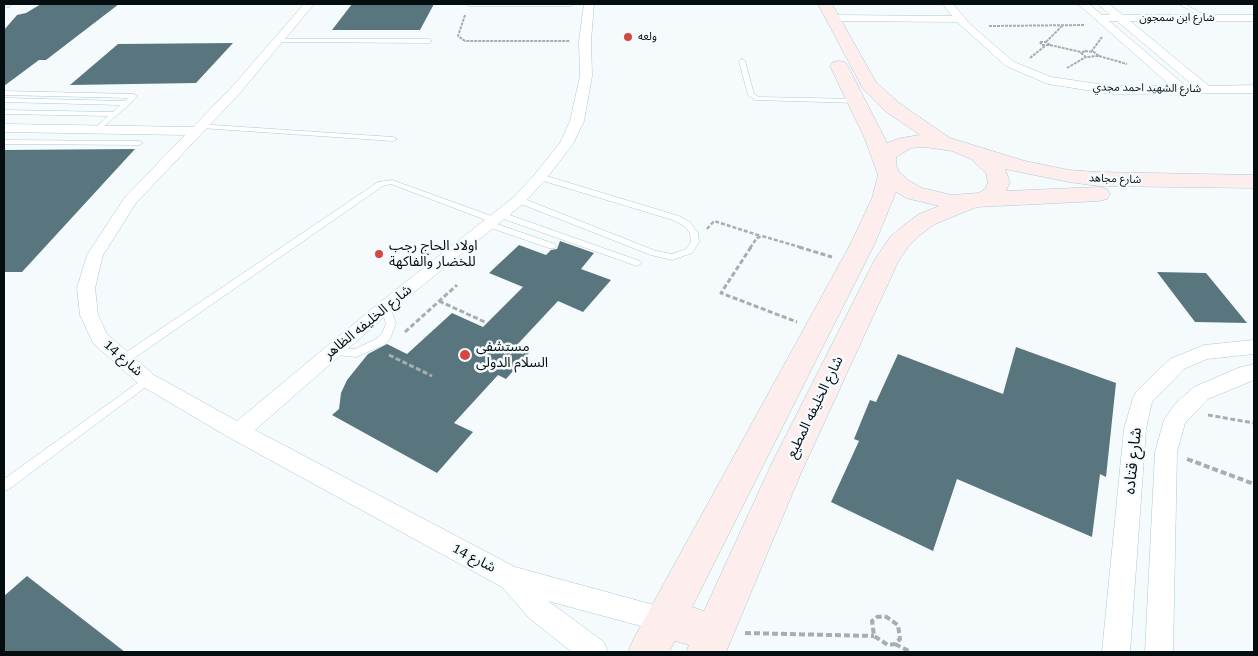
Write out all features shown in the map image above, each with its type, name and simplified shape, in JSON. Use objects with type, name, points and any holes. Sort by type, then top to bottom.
[{"type":"street","name":"شارع 14","points":[[309,4],[235,92],[130,200],[95,255],[86,288],[89,315],[100,338],[147,380],[238,432],[511,578],[658,636]]},
{"type":"street","name":"شارع الخليفه الظاهر","points":[[238,432],[385,307],[519,200],[540,177],[566,144],[577,121],[586,76],[585,41],[590,4]]},
{"type":"street","points":[[810,4],[887,170],[900,184],[924,196],[952,202],[978,200],[995,191],[999,182],[997,173],[990,163],[978,155]]},
{"type":"street","name":"شارع الشهيد احمد مجدي","points":[[948,4],[964,23],[1010,64],[1048,80],[1112,90],[1254,89]]},
{"type":"street","points":[[1083,4],[1183,90]]},
{"type":"street","points":[[1103,4],[1207,90]]},
{"type":"street","points":[[1242,7],[1254,20]]},
{"type":"street","points":[[829,11],[964,23]]},
{"type":"street","points":[[829,11],[868,85],[879,96],[944,143]]},
{"type":"street","name":"شارع ابن سمجون","points":[[1105,22],[1206,18],[1254,20]]},
{"type":"street","name":"شارع ابن سمجون","points":[[1124,21],[1254,20]]},
{"type":"street","points":[[833,55],[852,55]]},
{"type":"street","points":[[4,128],[198,128]]},
{"type":"street","points":[[710,643],[658,636],[852,263],[880,205],[887,170],[886,155],[894,147],[917,142],[944,143]]},
{"type":"street","name":"شارع مجاهد","points":[[944,143],[978,155],[1050,173],[1098,179],[1254,182]]},
{"type":"street","name":"شارع مجاهد","points":[[978,200],[1080,194],[1254,195]]},
{"type":"street","name":"شارع الخليفه المطيع","points":[[710,643],[784,473],[886,260],[899,242],[927,220],[978,200]]},
{"type":"street","name":"شارع قتاده","points":[[1116,652],[1135,429],[1143,398],[1177,364],[1204,352],[1254,346]]},
{"type":"street","points":[[1159,652],[1166,452],[1175,420],[1182,410],[1201,393],[1245,373],[1254,372]]},
{"type":"street","name":"شارع 14","points":[[511,578],[538,609],[594,652]]},
{"type":"lane","points":[[469,4],[571,4]]},
{"type":"lane","points":[[1182,4],[1206,18]]},
{"type":"lane","points":[[280,40],[429,40]]},
{"type":"lane","points":[[742,60],[751,95],[757,99],[856,101]]},
{"type":"lane","points":[[4,92],[134,96],[98,129]]},
{"type":"lane","points":[[4,100],[128,103]]},
{"type":"lane","points":[[4,112],[115,114]]},
{"type":"lane","points":[[198,128],[393,139]]},
{"type":"lane","points":[[4,142],[139,143]]},
{"type":"lane","points":[[519,200],[654,252],[672,257],[689,251],[695,242],[694,233],[687,224],[676,218],[540,177]]},
{"type":"lane","points":[[123,360],[381,184],[392,182],[495,220],[637,263]]},
{"type":"lane","points":[[495,220],[552,246]]},
{"type":"lane","points":[[332,351],[356,353],[372,347],[386,336],[390,330],[390,317],[385,307]]},
{"type":"lane","points":[[4,486],[147,380]]},
{"type":"path","points":[[469,4],[458,36],[465,41],[585,41]]},
{"type":"path","points":[[964,23],[1063,25],[1105,22]]},
{"type":"path","points":[[1063,25],[1046,42],[1039,43],[1081,52],[1091,52],[1099,56],[1089,58],[1081,52]]},
{"type":"path","points":[[1046,42],[1050,45]]},
{"type":"path","points":[[694,233],[703,233],[714,222],[852,263]]},
{"type":"path","points":[[762,236],[757,238],[721,293],[817,329]]},
{"type":"path","points":[[383,352],[457,285]]},
{"type":"path","points":[[439,301],[487,323]]},
{"type":"path","points":[[372,347],[432,376]]},
{"type":"path","points":[[1182,410],[1254,423]]},
{"type":"path","points":[[1166,452],[1254,484]]},
{"type":"path","points":[[874,636],[872,622],[878,617],[884,616],[898,625],[900,639],[895,644]]},
{"type":"path","points":[[710,643],[874,636],[888,645],[895,644],[911,652]]},
{"type":"building","points":[[41,4],[119,4],[46,60],[39,60],[4,86],[4,30],[17,15],[26,13]]},
{"type":"building","points":[[352,4],[434,4],[420,30],[332,30]]},
{"type":"building","points":[[233,43],[196,83],[70,85],[118,44]]},
{"type":"building","points":[[135,149],[22,272],[4,272],[4,150]]},
{"type":"building","points":[[560,241],[594,253],[581,269],[611,280],[583,312],[558,301],[515,347],[529,353],[506,379],[498,375],[454,423],[473,432],[437,473],[332,415],[339,409],[341,393],[347,380],[368,354],[387,344],[407,354],[452,313],[483,327],[523,287],[489,273],[519,245],[546,255],[551,250],[557,249]]},
{"type":"building","points":[[1157,272],[1206,273],[1247,323],[1195,322]]},
{"type":"building","points":[[1016,347],[1116,383],[1106,477],[1100,474],[1092,537],[957,479],[933,551],[831,502],[859,441],[854,439],[870,400],[876,402],[898,354],[1003,394]]},
{"type":"building","points":[[27,576],[125,652],[4,652],[4,596]]},
{"type":"place","name":"ولعه","points":[[628,37]]},
{"type":"place","name":"اولاد الحاج رجب للخضار والفاكهة","points":[[379,254]]},
{"type":"place","name":"مستشفى السلام الدولى","points":[[465,355]]}]
